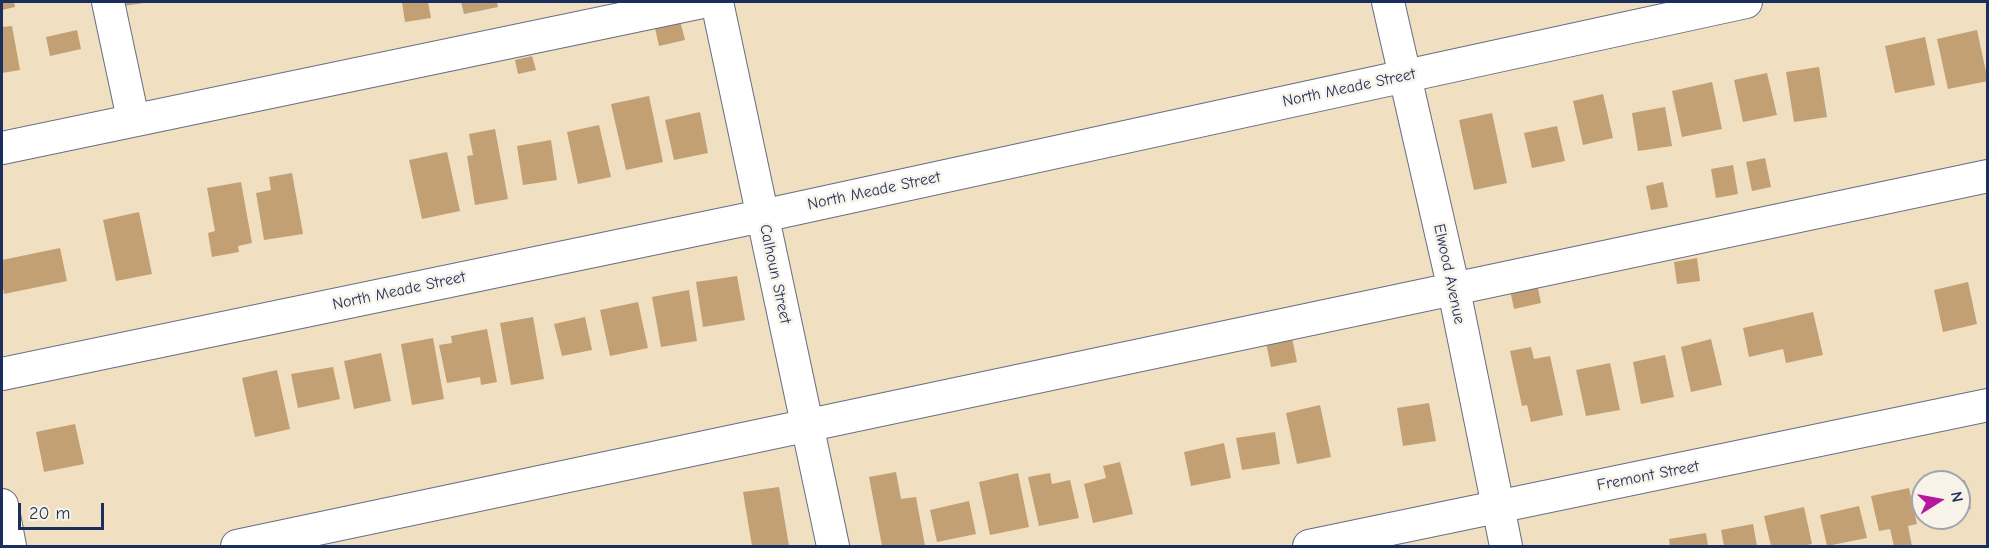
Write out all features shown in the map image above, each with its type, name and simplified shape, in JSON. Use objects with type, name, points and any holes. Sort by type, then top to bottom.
[{"type":"street","points":[[108,2],[133,119]]},
{"type":"street","points":[[2,147],[702,2]]},
{"type":"street","name":"Calhoun Street","points":[[717,2],[833,546]]},
{"type":"street","name":"Elwood Avenue","points":[[1388,2],[1454,290],[1506,546]]},
{"type":"street","name":"North Meade Street","points":[[2,374],[762,216],[1746,2]]},
{"type":"street","points":[[237,546],[1988,176]]},
{"type":"street","name":"Fremont Street","points":[[1309,546],[1771,452],[1988,405]]},
{"type":"street","points":[[2,505],[10,546]]},
{"type":"building","points":[[2,2],[14,2],[15,7],[2,10]]},
{"type":"building","points":[[123,2],[144,2],[144,3],[124,6]]},
{"type":"building","points":[[402,2],[428,2],[431,18],[405,22]]},
{"type":"building","points":[[461,2],[497,2],[498,7],[464,14]]},
{"type":"building","points":[[678,13],[685,40],[659,46],[653,19]]},
{"type":"building","points":[[12,26],[20,70],[2,73],[2,27]]},
{"type":"building","points":[[77,30],[81,49],[50,56],[46,37]]},
{"type":"building","points":[[1977,30],[1988,81],[1948,89],[1937,39]]},
{"type":"building","points":[[1925,37],[1935,85],[1895,93],[1885,46]]},
{"type":"building","points":[[532,56],[536,70],[518,74],[515,60]]},
{"type":"building","points":[[1819,67],[1827,117],[1794,122],[1786,72]]},
{"type":"building","points":[[1767,73],[1777,115],[1743,122],[1734,80]]},
{"type":"building","points":[[1712,82],[1722,129],[1682,137],[1672,91]]},
{"type":"building","points":[[1603,94],[1613,138],[1583,145],[1573,101]]},
{"type":"building","points":[[649,96],[663,162],[626,170],[611,104]]},
{"type":"building","points":[[1665,107],[1672,146],[1638,151],[1632,113]]},
{"type":"building","points":[[700,112],[708,153],[674,160],[665,120]]},
{"type":"building","points":[[1492,113],[1507,183],[1474,190],[1459,120]]},
{"type":"building","points":[[599,125],[611,177],[578,184],[567,132]]},
{"type":"building","points":[[1557,126],[1565,161],[1532,168],[1524,133]]},
{"type":"building","points":[[495,129],[508,199],[475,205],[467,156],[473,155],[469,134]]},
{"type":"building","points":[[551,140],[557,180],[523,185],[517,146]]},
{"type":"building","points":[[447,152],[460,211],[422,219],[409,160]]},
{"type":"building","points":[[1765,158],[1771,187],[1752,191],[1746,162]]},
{"type":"building","points":[[1733,165],[1738,194],[1716,198],[1711,169]]},
{"type":"building","points":[[292,173],[303,234],[264,240],[256,193],[271,190],[269,177]]},
{"type":"building","points":[[241,182],[252,243],[238,246],[239,252],[212,257],[208,233],[215,231],[207,188]]},
{"type":"building","points":[[1663,182],[1668,207],[1651,210],[1646,186]]},
{"type":"building","points":[[139,212],[152,274],[116,281],[103,220]]},
{"type":"building","points":[[60,248],[67,281],[4,294],[2,260]]},
{"type":"building","points":[[1697,258],[1700,281],[1677,284],[1674,262]]},
{"type":"building","points":[[737,276],[745,320],[703,327],[696,282]]},
{"type":"building","points":[[1536,279],[1541,303],[1514,309],[1509,285]]},
{"type":"building","points":[[1968,282],[1977,324],[1943,332],[1934,290]]},
{"type":"building","points":[[689,290],[697,341],[661,347],[652,297]]},
{"type":"building","points":[[638,302],[648,348],[610,356],[600,310]]},
{"type":"building","points":[[1813,312],[1823,355],[1786,363],[1783,349],[1749,357],[1743,328]]},
{"type":"building","points":[[533,317],[544,379],[511,385],[500,323]]},
{"type":"building","points":[[585,317],[592,350],[562,356],[554,324]]},
{"type":"building","points":[[487,329],[497,382],[481,385],[480,377],[447,383],[439,345],[452,343],[451,336]]},
{"type":"building","points":[[1291,333],[1297,362],[1271,367],[1265,338]]},
{"type":"building","points":[[433,338],[444,399],[412,405],[401,344]]},
{"type":"building","points":[[1711,339],[1722,385],[1691,392],[1681,347]]},
{"type":"building","points":[[1531,347],[1534,359],[1550,356],[1563,415],[1531,422],[1527,405],[1522,406],[1510,351]]},
{"type":"building","points":[[381,353],[391,401],[354,409],[344,361]]},
{"type":"building","points":[[1665,355],[1674,397],[1641,404],[1633,362]]},
{"type":"building","points":[[1610,363],[1620,410],[1586,416],[1576,370]]},
{"type":"building","points":[[333,367],[340,399],[298,408],[291,374]]},
{"type":"building","points":[[277,370],[290,429],[255,437],[242,378]]},
{"type":"building","points":[[1429,403],[1436,441],[1403,446],[1397,408]]},
{"type":"building","points":[[1320,405],[1331,457],[1297,464],[1286,413]]},
{"type":"building","points":[[75,424],[84,464],[44,472],[36,432]]},
{"type":"building","points":[[1275,432],[1280,464],[1242,470],[1236,438]]},
{"type":"building","points":[[1224,443],[1231,478],[1191,486],[1184,452]]},
{"type":"building","points":[[1120,462],[1133,514],[1093,523],[1084,484],[1106,478],[1103,466]]},
{"type":"building","points":[[896,472],[901,499],[916,497],[925,546],[882,546],[869,477]]},
{"type":"building","points":[[1018,473],[1029,527],[990,535],[979,482]]},
{"type":"building","points":[[1050,473],[1052,484],[1070,480],[1079,518],[1039,526],[1028,477]]},
{"type":"building","points":[[779,487],[789,546],[752,546],[743,492]]},
{"type":"building","points":[[1909,488],[1911,525],[1908,526],[1912,546],[1894,546],[1890,529],[1879,531],[1871,496]]},
{"type":"building","points":[[969,501],[976,534],[937,542],[930,510]]},
{"type":"building","points":[[1859,506],[1867,538],[1827,546],[1820,515]]},
{"type":"building","points":[[1804,507],[1812,544],[1771,546],[1764,516]]},
{"type":"building","points":[[1753,524],[1757,546],[1724,546],[1721,530]]},
{"type":"building","points":[[1706,533],[1708,546],[1670,546],[1669,539]]}]
